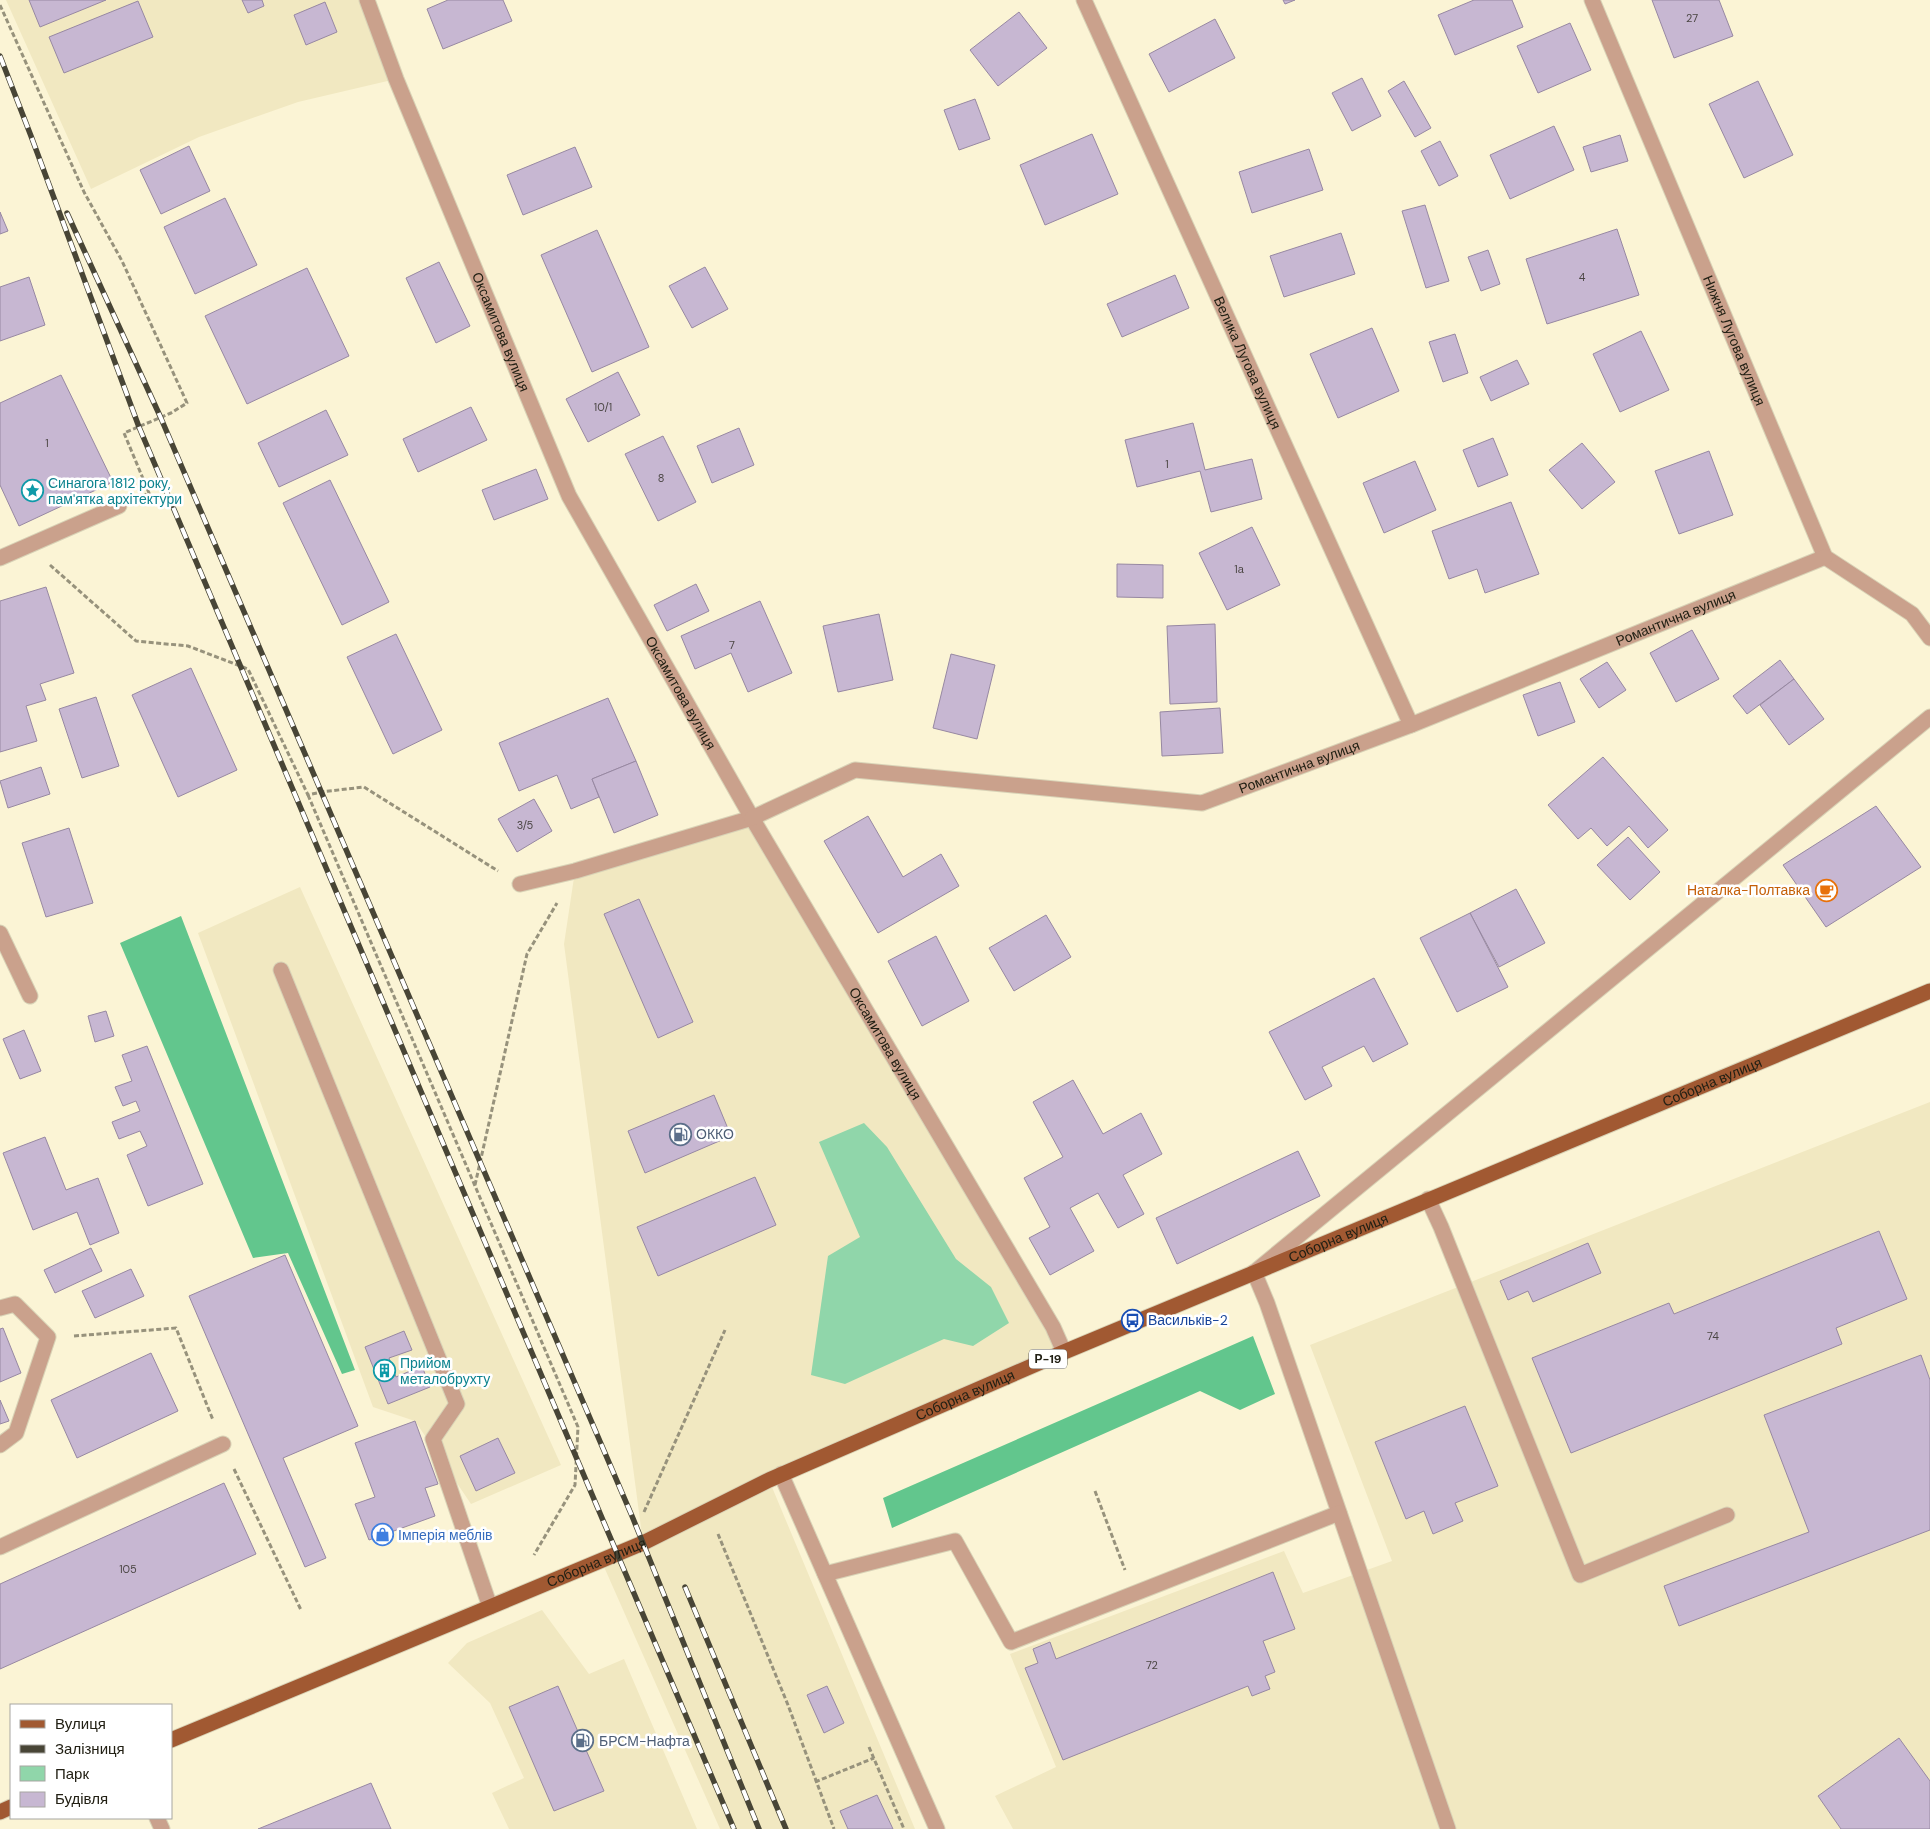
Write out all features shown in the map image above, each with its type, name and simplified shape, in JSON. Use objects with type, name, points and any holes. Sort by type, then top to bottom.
[{"type":"main road","name":"Соборна вулиця","points":[[172,1740],[643,1543],[781,1474],[1064,1352],[1930,991]]},
{"type":"street","name":"Оксамитова вулиця","points":[[367,0],[396,79],[569,496],[752,818],[1053,1327],[1064,1352]]},
{"type":"street","name":"Велика Лугова вулиця","points":[[1084,0],[1411,725]]},
{"type":"street","name":"Нижня Лугова вулиця","points":[[1592,0],[1825,557]]},
{"type":"street","points":[[0,558],[119,506]]},
{"type":"street","name":"Романтична вулиця","points":[[520,884],[575,871],[752,818],[855,770],[1202,803],[1411,725],[1825,557]]},
{"type":"street","points":[[1825,557],[1912,614],[1930,638]]},
{"type":"street","points":[[1448,1829],[1254,1272],[1930,717]]},
{"type":"street","points":[[0,932],[30,996]]},
{"type":"street","points":[[281,970],[458,1404],[433,1438],[490,1607]]},
{"type":"street","points":[[1428,1199],[1448,1243],[1580,1575],[1727,1515]]},
{"type":"street","points":[[0,1308],[15,1304],[48,1337],[16,1433],[0,1445]]},
{"type":"street","points":[[0,1547],[223,1444]]},
{"type":"street","points":[[781,1474],[937,1829]]},
{"type":"street","points":[[825,1574],[955,1541],[1011,1642],[1339,1513]]},
{"type":"path","points":[[0,5],[84,192],[122,261],[187,403],[171,413],[124,433],[149,493]]},
{"type":"path","points":[[29,546],[136,641],[188,646],[248,669],[308,795],[578,1427],[575,1485],[534,1555]]},
{"type":"path","points":[[308,795],[364,787],[520,884]]},
{"type":"path","points":[[475,1186],[528,954],[575,871]]},
{"type":"path","points":[[644,1512],[725,1330]]},
{"type":"path","points":[[1095,1491],[1134,1594]]},
{"type":"path","points":[[718,1534],[788,1705],[834,1829]]},
{"type":"path","points":[[815,1782],[874,1758]]},
{"type":"shaded area","points":[[6,0],[367,0],[396,79],[298,102],[199,137],[91,189]]},
{"type":"shaded area","points":[[752,818],[1064,1352],[769,1480],[915,1829],[720,1829],[601,1560],[643,1543],[564,944],[575,871]]},
{"type":"shaded area","points":[[300,887],[561,1465],[471,1504],[415,1421],[373,1407],[198,933]]},
{"type":"shaded area","points":[[1930,1102],[1930,1829],[1013,1829],[995,1796],[1056,1767],[1010,1654],[1284,1551],[1303,1593],[1392,1561],[1310,1345]]},
{"type":"shaded area","name":"БРСМ-Нафта","points":[[542,1610],[589,1674],[624,1659],[697,1829],[509,1829],[492,1793],[524,1778],[490,1703],[448,1663],[467,1643]]},
{"type":"green space","points":[[181,916],[355,1370],[342,1374],[288,1253],[253,1258],[120,943]]},
{"type":"green space","points":[[864,1123],[887,1147],[956,1259],[991,1287],[1009,1323],[973,1346],[944,1339],[845,1384],[811,1375],[828,1256],[860,1237],[819,1142]]},
{"type":"green space","points":[[1253,1336],[1275,1394],[1240,1410],[1200,1391],[892,1528],[883,1498]]},
{"type":"building","points":[[29,0],[106,0],[40,27]]},
{"type":"building","points":[[242,0],[262,0],[264,6],[248,13]]},
{"type":"building","points":[[448,0],[503,0],[512,21],[443,49],[427,9]]},
{"type":"building","points":[[1283,0],[1295,0],[1285,4]]},
{"type":"building","points":[[1474,0],[1512,0],[1523,27],[1455,55],[1438,15]]},
{"type":"building","points":[[1652,0],[1719,0],[1733,36],[1674,58]]},
{"type":"building","points":[[138,1],[153,37],[64,73],[49,37]]},
{"type":"building","points":[[325,2],[337,32],[306,45],[294,15]]},
{"type":"building","points":[[1019,12],[1047,48],[998,86],[970,50]]},
{"type":"building","points":[[1215,19],[1235,58],[1169,92],[1149,54]]},
{"type":"building","points":[[1570,23],[1591,70],[1538,93],[1517,46]]},
{"type":"building","points":[[1362,78],[1381,116],[1352,131],[1332,93]]},
{"type":"building","points":[[1404,81],[1431,128],[1415,137],[1388,91]]},
{"type":"building","points":[[1758,81],[1793,155],[1744,178],[1709,104]]},
{"type":"building","points":[[975,99],[990,139],[959,150],[944,110]]},
{"type":"building","points":[[1554,126],[1574,170],[1510,199],[1490,155]]},
{"type":"building","points":[[1092,134],[1118,194],[1045,225],[1020,165]]},
{"type":"building","points":[[1620,135],[1628,161],[1591,172],[1583,147]]},
{"type":"building","points":[[1440,141],[1458,176],[1439,186],[1421,151]]},
{"type":"building","points":[[189,146],[210,191],[161,214],[140,170]]},
{"type":"building","points":[[575,147],[592,187],[523,215],[507,175]]},
{"type":"building","points":[[1309,149],[1323,190],[1252,213],[1239,172]]},
{"type":"building","points":[[225,198],[257,265],[195,294],[164,227]]},
{"type":"building","points":[[1425,205],[1449,281],[1426,288],[1402,211]]},
{"type":"building","points":[[0,212],[8,231],[0,234]]},
{"type":"building","points":[[1617,229],[1639,295],[1547,324],[1526,259]]},
{"type":"building","points":[[597,230],[649,347],[592,372],[541,255]]},
{"type":"building","points":[[1341,233],[1355,274],[1284,297],[1270,256]]},
{"type":"building","points":[[1488,250],[1500,284],[1481,291],[1468,257]]},
{"type":"building","points":[[439,262],[470,326],[436,343],[406,278]]},
{"type":"building","points":[[705,267],[728,309],[692,328],[669,286]]},
{"type":"building","points":[[307,268],[349,356],[247,404],[205,316]]},
{"type":"building","points":[[1175,275],[1189,308],[1122,337],[1107,304]]},
{"type":"building","points":[[29,277],[45,325],[0,341],[0,287]]},
{"type":"building","points":[[1372,328],[1399,391],[1338,418],[1310,354]]},
{"type":"building","points":[[1641,331],[1669,390],[1620,412],[1593,354]]},
{"type":"building","points":[[1455,334],[1468,373],[1443,382],[1429,342]]},
{"type":"building","points":[[1517,360],[1529,384],[1491,401],[1480,377]]},
{"type":"building","points":[[618,372],[640,415],[588,442],[566,399]]},
{"type":"building","points":[[61,375],[113,482],[19,526],[0,485],[0,403]]},
{"type":"building","points":[[471,407],[487,440],[418,472],[403,439]]},
{"type":"building","points":[[326,410],[348,455],[279,487],[258,443]]},
{"type":"building","points":[[1193,423],[1205,470],[1252,459],[1262,499],[1211,512],[1200,471],[1137,487],[1125,440]]},
{"type":"building","points":[[739,428],[754,465],[712,483],[697,446]]},
{"type":"building","points":[[663,436],[696,502],[658,521],[625,454]]},
{"type":"building","points":[[1493,438],[1508,475],[1478,487],[1463,450]]},
{"type":"building","points":[[1582,443],[1615,482],[1582,509],[1549,470]]},
{"type":"building","points":[[1709,451],[1733,515],[1679,534],[1655,471]]},
{"type":"building","points":[[1415,461],[1436,510],[1384,533],[1363,483]]},
{"type":"building","points":[[536,469],[548,499],[494,520],[482,490]]},
{"type":"building","points":[[330,480],[389,602],[342,625],[283,503]]},
{"type":"building","points":[[1511,502],[1539,574],[1485,593],[1477,569],[1449,579],[1432,531]]},
{"type":"building","points":[[1252,527],[1280,585],[1227,610],[1199,553]]},
{"type":"building","points":[[1117,564],[1163,565],[1163,598],[1117,597]]},
{"type":"building","points":[[696,584],[709,611],[667,631],[654,605]]},
{"type":"building","points":[[46,587],[74,673],[40,684],[46,700],[26,706],[37,741],[0,752],[0,601]]},
{"type":"building","points":[[760,601],[792,673],[748,692],[731,653],[695,669],[681,636]]},
{"type":"building","points":[[879,614],[893,680],[838,692],[823,626]]},
{"type":"building","points":[[1215,624],[1217,702],[1170,704],[1167,626]]},
{"type":"building","points":[[1692,630],[1719,679],[1676,702],[1650,653]]},
{"type":"building","points":[[396,634],[442,730],[393,754],[347,657]]},
{"type":"building","points":[[951,654],[995,665],[977,739],[933,728]]},
{"type":"building","points":[[1780,660],[1794,679],[1747,714],[1733,696]]},
{"type":"building","points":[[1607,662],[1626,690],[1599,708],[1580,679]]},
{"type":"building","points":[[191,668],[237,770],[178,797],[132,695]]},
{"type":"building","points":[[1794,679],[1824,719],[1789,745],[1760,705]]},
{"type":"building","points":[[1560,682],[1575,722],[1538,736],[1523,695]]},
{"type":"building","points":[[96,697],[119,766],[82,778],[59,709]]},
{"type":"building","points":[[608,698],[636,761],[592,779],[599,797],[571,809],[557,775],[519,791],[499,743]]},
{"type":"building","points":[[1220,708],[1223,753],[1162,756],[1160,712]]},
{"type":"building","points":[[1603,757],[1668,830],[1648,848],[1629,826],[1607,846],[1591,828],[1578,839],[1548,805]]},
{"type":"building","points":[[636,761],[658,815],[614,833],[592,779]]},
{"type":"building","points":[[41,767],[50,794],[8,808],[0,781]]},
{"type":"building","points":[[534,799],[552,831],[517,852],[498,819]]},
{"type":"building","points":[[1876,806],[1921,867],[1826,927],[1783,865]]},
{"type":"building","points":[[868,816],[903,877],[941,854],[959,886],[878,933],[824,841]]},
{"type":"building","points":[[69,828],[93,903],[46,917],[22,843]]},
{"type":"building","points":[[1628,837],[1660,872],[1630,900],[1597,865]]},
{"type":"building","points":[[1516,889],[1545,943],[1499,967],[1470,913]]},
{"type":"building","points":[[639,899],[693,1022],[658,1038],[604,914]]},
{"type":"building","points":[[1470,913],[1508,987],[1457,1012],[1420,938]]},
{"type":"building","points":[[1046,915],[1071,957],[1014,991],[989,948]]},
{"type":"building","points":[[936,936],[969,1001],[922,1026],[888,961]]},
{"type":"building","points":[[1374,978],[1408,1044],[1373,1062],[1364,1046],[1322,1067],[1332,1086],[1305,1100],[1269,1032]]},
{"type":"building","points":[[106,1011],[114,1036],[95,1042],[88,1016]]},
{"type":"building","points":[[24,1030],[41,1071],[20,1079],[3,1039]]},
{"type":"building","points":[[147,1046],[203,1184],[148,1206],[127,1155],[147,1146],[140,1131],[119,1139],[112,1122],[140,1111],[136,1101],[123,1106],[115,1087],[132,1081],[122,1055]]},
{"type":"building","points":[[1073,1080],[1103,1134],[1141,1113],[1162,1154],[1123,1175],[1144,1214],[1118,1228],[1098,1193],[1070,1208],[1094,1251],[1050,1275],[1029,1238],[1050,1227],[1024,1178],[1063,1157],[1033,1102]]},
{"type":"building","name":"ОККО","points":[[714,1095],[731,1136],[645,1173],[628,1131]]},
{"type":"building","points":[[45,1137],[66,1190],[98,1178],[119,1233],[90,1245],[77,1212],[33,1230],[3,1153]]},
{"type":"building","points":[[1298,1151],[1320,1196],[1177,1264],[1156,1218]]},
{"type":"building","points":[[755,1177],[776,1225],[658,1276],[637,1227]]},
{"type":"building","points":[[1879,1231],[1907,1299],[1836,1328],[1842,1344],[1571,1453],[1532,1358],[1669,1303],[1674,1314]]},
{"type":"building","points":[[1588,1243],[1601,1273],[1533,1302],[1528,1291],[1508,1300],[1500,1281]]},
{"type":"building","points":[[91,1248],[102,1271],[55,1293],[44,1270]]},
{"type":"building","points":[[285,1255],[358,1426],[283,1458],[326,1558],[305,1567],[189,1296]]},
{"type":"building","points":[[131,1269],[144,1296],[95,1318],[82,1291]]},
{"type":"building","points":[[3,1328],[21,1373],[0,1382],[0,1329]]},
{"type":"building","name":"Прийом металобрухту","points":[[404,1331],[412,1350],[389,1358],[396,1377],[422,1366],[430,1387],[388,1404],[365,1347]]},
{"type":"building","points":[[151,1353],[178,1411],[77,1458],[51,1400]]},
{"type":"building","points":[[1921,1355],[1930,1380],[1930,1530],[1679,1626],[1664,1586],[1809,1532],[1764,1415]]},
{"type":"building","points":[[0,1400],[9,1421],[0,1424]]},
{"type":"building","points":[[1465,1406],[1498,1486],[1455,1503],[1463,1521],[1433,1534],[1424,1511],[1406,1519],[1375,1442]]},
{"type":"building","points":[[415,1421],[438,1484],[425,1488],[435,1516],[369,1540],[355,1504],[375,1497],[355,1443]]},
{"type":"building","points":[[498,1438],[515,1473],[476,1491],[460,1456]]},
{"type":"building","points":[[224,1483],[256,1554],[0,1669],[0,1584]]},
{"type":"building","points":[[1273,1572],[1295,1629],[1263,1641],[1275,1672],[1265,1676],[1270,1689],[1252,1696],[1248,1686],[1063,1760],[1025,1668],[1038,1663],[1033,1649],[1050,1642],[1056,1659]]},
{"type":"building","points":[[558,1686],[604,1791],[554,1811],[509,1707]]},
{"type":"building","points":[[827,1686],[844,1723],[824,1733],[807,1695]]},
{"type":"building","points":[[1899,1738],[1930,1781],[1930,1829],[1841,1829],[1818,1796]]},
{"type":"building","points":[[371,1783],[391,1829],[258,1829]]},
{"type":"building","points":[[877,1795],[893,1829],[848,1829],[840,1811]]},
{"type":"railway","points":[[0,56],[139,427],[734,1829]]},
{"type":"railway","points":[[67,213],[160,416],[632,1516],[759,1829]]},
{"type":"railway","points":[[685,1587],[786,1829]]},
{"type":"place","name":"Синагога 1812 року, пам'ятка архітектури","points":[[32,491]]},
{"type":"place","name":"Наталка-Полтавка","points":[[1826,890]]},
{"type":"place","name":"ОККО","points":[[680,1134]]},
{"type":"place","name":"Васильків-2","points":[[1132,1320]]},
{"type":"place","name":"Прийом металобрухту","points":[[384,1371]]},
{"type":"place","name":"Імперія меблів","points":[[382,1535]]},
{"type":"place","name":"БРСМ-Нафта","points":[[583,1741]]}]
